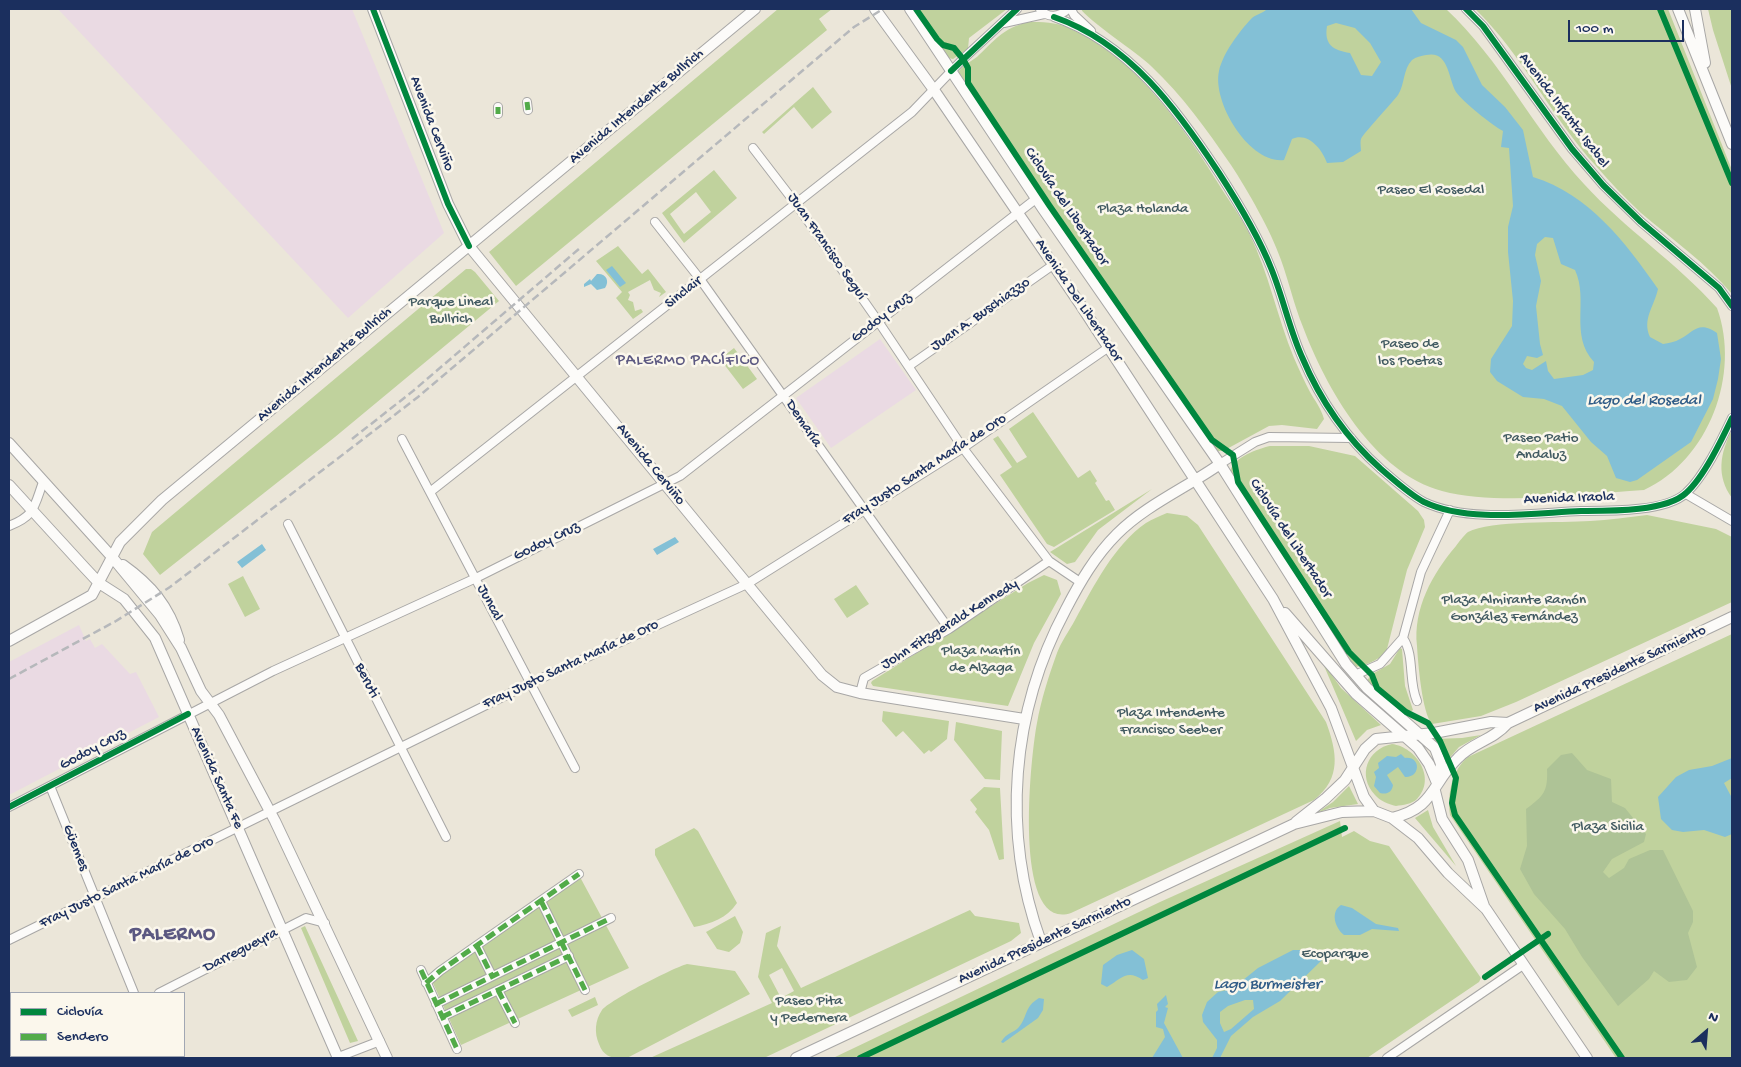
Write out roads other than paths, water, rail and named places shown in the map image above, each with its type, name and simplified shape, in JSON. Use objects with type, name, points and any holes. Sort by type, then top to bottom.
[{"type":"main road","name":"Avenida Cerviño","points":[[373,9],[448,204],[469,246],[578,376],[822,675],[837,686],[860,693],[1024,719]]},
{"type":"main road","name":"Avenida Intendente Bullrich","points":[[9,642],[92,595],[120,542],[183,482],[755,9]]},
{"type":"main road","name":"Avenida Del Libertador","points":[[875,9],[934,90],[1018,212],[1109,347],[1273,599],[1331,708],[1354,768],[1358,785],[1374,811],[1392,818],[1418,838],[1448,873],[1486,909],[1587,1058]]},
{"type":"main road","name":"Avenida Del Libertador","points":[[910,9],[1036,198],[1220,464],[1355,675],[1376,697],[1435,748],[1440,757],[1436,787]]},
{"type":"main road","points":[[1678,9],[1732,144]]},
{"type":"main road","points":[[1695,9],[1709,84]]},
{"type":"main road","name":"Avenida Santa Fe","points":[[9,443],[13,451],[112,557],[145,581],[169,611],[181,648],[208,703],[219,715],[270,812],[325,923],[387,1058]]},
{"type":"main road","points":[[1040,942],[1023,879],[1017,826],[1018,763],[1024,719],[1040,663],[1080,582],[1103,549],[1144,510],[1220,464]]},
{"type":"main road","name":"Avenida Santa Fe","points":[[9,485],[99,583],[124,599],[155,638],[239,828],[337,1058]]},
{"type":"main road","name":"Avenida Del Libertador","points":[[1273,599],[1356,694],[1424,756],[1436,787],[1442,819],[1468,860],[1486,909]]},
{"type":"main road","name":"Avenida Presidente Sarmiento","points":[[1392,818],[1414,810],[1436,787],[1458,758],[1471,748],[1497,735],[1508,723],[1732,617]]},
{"type":"main road","name":"Avenida Presidente Sarmiento","points":[[1294,824],[1325,799],[1354,768],[1365,749],[1376,739],[1421,734],[1491,722],[1508,723]]},
{"type":"main road","name":"Avenida Presidente Sarmiento","points":[[796,1058],[1294,824],[1342,812],[1374,811]]},
{"type":"street","points":[[934,90],[951,71],[1017,9]]},
{"type":"street","points":[[1054,16],[1062,14],[1068,9]]},
{"type":"street","points":[[1072,9],[1074,15],[1099,40]]},
{"type":"street","name":"Avenida Infanta Isabel","points":[[1466,9],[1484,26],[1572,149],[1603,185],[1642,222],[1719,288],[1732,306]]},
{"type":"street","points":[[1002,24],[1042,11],[1099,40]]},
{"type":"street","name":"Avenida Iraola","points":[[1099,40],[1147,78],[1174,107],[1226,184],[1262,246],[1301,356],[1332,414],[1351,438],[1398,483],[1423,501],[1450,510],[1495,514],[1617,510],[1665,505],[1686,494]]},
{"type":"street","name":"Sinclair","points":[[430,492],[912,112],[934,90]]},
{"type":"street","name":"Juan Francisco Seguí","points":[[753,148],[796,204],[878,321],[963,448],[1049,561],[1080,582]]},
{"type":"street","name":"Godoy Cruz","points":[[9,807],[208,703],[344,637],[476,578],[680,476],[1036,198]]},
{"type":"street","name":"Demaría","points":[[655,222],[700,279],[949,629]]},
{"type":"street","name":"Juan A. Buschiazzo","points":[[909,366],[1053,265]]},
{"type":"street","name":"Fray Justo Santa María de Oro","points":[[9,940],[531,683],[747,584],[963,448],[1109,347]]},
{"type":"street","points":[[1732,418],[1714,452],[1686,494],[1732,521]]},
{"type":"street","points":[[1220,464],[1255,442],[1269,437],[1351,438]]},
{"type":"street","name":"Juncal","points":[[402,439],[575,768]]},
{"type":"street","points":[[9,526],[25,520],[33,512],[42,482]]},
{"type":"street","points":[[1355,675],[1380,664],[1403,638],[1421,572],[1450,510]]},
{"type":"street","name":"Beruti","points":[[288,524],[446,837]]},
{"type":"street","name":"John Fitzgerald Kennedy","points":[[860,693],[864,678],[949,629],[1049,561]]},
{"type":"street","points":[[1403,638],[1410,648],[1411,679],[1417,701]]},
{"type":"street","name":"Güemes","points":[[50,786],[134,992]]},
{"type":"street","points":[[426,983],[440,971],[579,874]]},
{"type":"street","points":[[541,901],[585,990]]},
{"type":"street","name":"Darregueyra","points":[[161,992],[306,918],[325,923]]},
{"type":"street","points":[[436,1004],[611,918]]},
{"type":"street","points":[[477,946],[492,976]]},
{"type":"street","points":[[442,1017],[569,956]]},
{"type":"street","points":[[1387,1058],[1523,965]]},
{"type":"street","points":[[421,970],[458,1049]]},
{"type":"street","points":[[498,990],[514,1023]]},
{"type":"street","points":[[337,1058],[380,1041]]},
{"type":"water","name":"Lago del Rosedal","points":[[1267,9],[1411,9],[1421,23],[1456,40],[1463,47],[1482,85],[1505,107],[1523,130],[1533,177],[1572,195],[1589,208],[1633,254],[1658,289],[1647,324],[1650,337],[1663,344],[1678,340],[1701,327],[1711,329],[1717,333],[1721,359],[1718,379],[1713,399],[1691,442],[1637,480],[1630,482],[1616,478],[1607,456],[1591,442],[1562,406],[1544,399],[1523,397],[1497,381],[1490,372],[1491,359],[1512,326],[1513,301],[1508,252],[1508,227],[1513,206],[1509,148],[1501,147],[1503,131],[1478,113],[1456,92],[1447,66],[1439,57],[1426,55],[1412,60],[1407,68],[1398,95],[1361,139],[1361,151],[1343,162],[1327,163],[1318,147],[1304,138],[1292,139],[1284,160],[1271,159],[1258,152],[1246,142],[1227,114],[1221,99],[1218,84],[1219,71],[1224,57],[1237,36],[1251,19]],"holes":[[[1336,23],[1355,28],[1370,43],[1381,62],[1372,76],[1361,75],[1350,53],[1334,48],[1328,42],[1327,26]],[[1545,237],[1553,238],[1561,264],[1575,270],[1579,281],[1582,340],[1594,362],[1593,370],[1583,375],[1554,379],[1548,371],[1546,361],[1532,370],[1526,368],[1523,364],[1527,356],[1537,358],[1543,355],[1536,306],[1541,281],[1535,255],[1537,244]]]},
{"type":"water","points":[[612,266],[626,283],[620,287],[606,270]]},
{"type":"water","points":[[597,274],[605,276],[607,283],[605,288],[597,290],[591,284],[584,287],[584,284],[590,279],[591,281]]},
{"type":"water","points":[[675,537],[679,542],[657,555],[653,549]]},
{"type":"water","points":[[262,544],[266,550],[242,568],[237,562]]},
{"type":"water","points":[[1401,754],[1405,758],[1414,760],[1417,767],[1416,771],[1414,774],[1405,777],[1398,767],[1387,775],[1393,785],[1392,789],[1387,793],[1380,793],[1374,786],[1376,777],[1374,772],[1379,768],[1378,763],[1387,756],[1396,757]]},
{"type":"water","points":[[1732,758],[1732,778],[1724,783],[1732,798],[1732,834],[1725,837],[1704,830],[1683,832],[1672,830],[1661,819],[1658,797],[1676,777],[1689,770],[1712,766]]},
{"type":"water","points":[[1341,905],[1352,908],[1376,924],[1398,928],[1399,931],[1372,929],[1360,935],[1344,935],[1338,928],[1335,920],[1336,912]]},
{"type":"water","points":[[1132,950],[1144,959],[1148,978],[1143,980],[1129,975],[1107,987],[1101,984],[1103,965],[1117,955]]},
{"type":"water","name":"Lago Burmeister","points":[[1293,950],[1306,950],[1322,957],[1322,960],[1280,1001],[1253,1017],[1231,1036],[1220,1058],[1212,1058],[1217,1048],[1217,1040],[1203,1022],[1202,1015],[1207,1002],[1218,992],[1232,989],[1258,968]],"holes":[[[1245,1000],[1253,1000],[1254,1009],[1231,1029],[1224,1032],[1220,1023],[1220,1012],[1228,1006]]]},
{"type":"water","points":[[1166,995],[1168,1004],[1165,1007],[1168,1008],[1164,1023],[1183,1058],[1152,1058],[1165,1037],[1163,1029],[1156,1027],[1156,1012],[1158,1010],[1157,1004]]},
{"type":"water","points":[[1039,998],[1044,999],[1043,1010],[1038,1018],[1003,1043],[1001,1042],[1019,1027],[1028,1008]]},
{"type":"railway","points":[[9,679],[116,621],[170,587],[418,397],[854,27],[883,9]]},
{"type":"railway","points":[[352,439],[413,391],[580,248]]},
{"type":"district","name":"PALERMO PACÍFICO","points":[[688,362]]},
{"type":"district","name":"PALERMO","points":[[173,936]]},
{"type":"park label","name":"Paseo El Rosedal","points":[[1431,191]]},
{"type":"park label","name":"Plaza Holanda","points":[[1143,210]]},
{"type":"park label","name":"Parque Lineal Bullrich","points":[[451,312]]},
{"type":"park label","name":"Paseo de los Poetas","points":[[1410,354]]},
{"type":"park label","name":"Paseo Patio Andaluz","points":[[1541,448]]},
{"type":"park label","name":"Plaza Almirante Ramón González Fernández","points":[[1514,610]]},
{"type":"park label","name":"Plaza Martín de Alzaga","points":[[981,660]]},
{"type":"park label","name":"Plaza Intendente Francisco Seeber","points":[[1171,722]]},
{"type":"park label","name":"Plaza Sicilia","points":[[1608,828]]},
{"type":"park label","name":"Ecoparque","points":[[1335,955]]},
{"type":"park label","name":"Paseo Pita y Pedernera","points":[[809,1010]]}]
